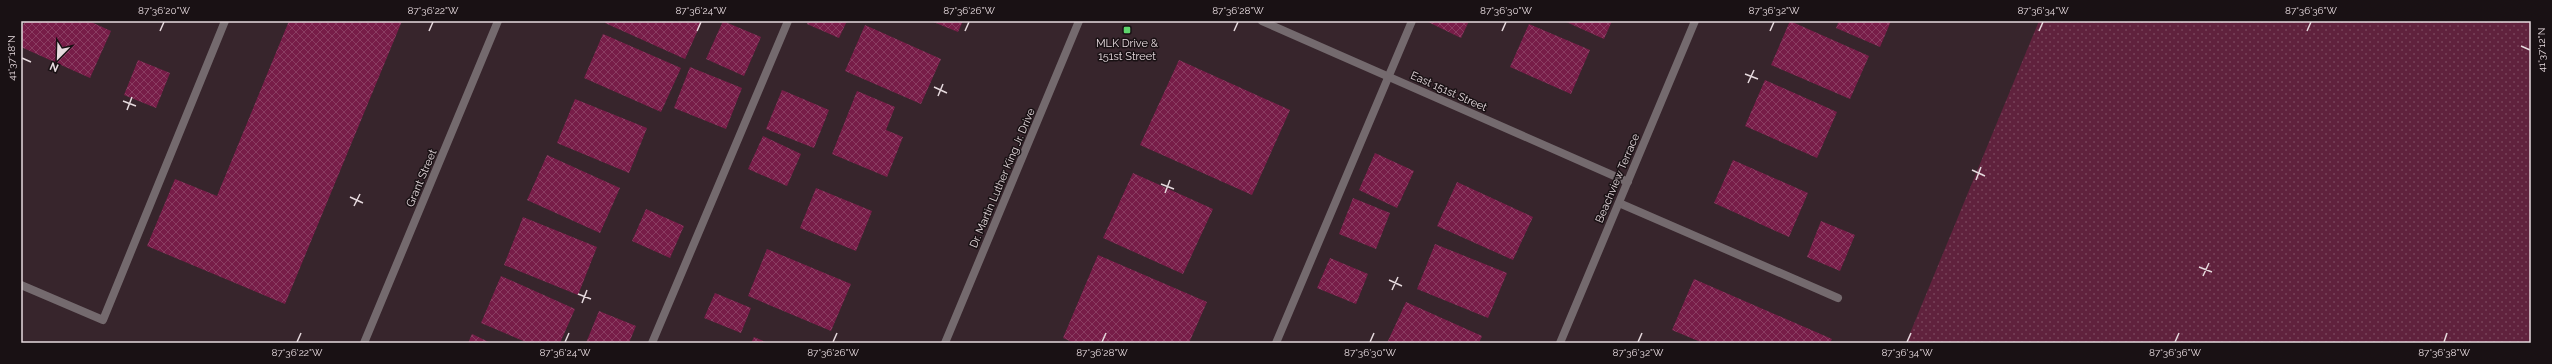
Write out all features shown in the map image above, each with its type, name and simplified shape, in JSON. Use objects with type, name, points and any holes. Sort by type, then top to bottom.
[{"type":"street","points":[[21,285],[103,320],[225,21]]},
{"type":"street","name":"Grant Street","points":[[364,343],[498,21]]},
{"type":"street","points":[[652,343],[788,21]]},
{"type":"street","name":"Dr. Martin Luther King Jr. Drive","points":[[945,343],[1079,21]]},
{"type":"street","name":"East 151st Street","points":[[1262,21],[1628,182]]},
{"type":"street","points":[[1276,343],[1412,21]]},
{"type":"street","name":"Beachview Terrace","points":[[1560,343],[1695,21]]},
{"type":"street","points":[[1619,203],[1838,298]]},
{"type":"shaded area","points":[[2039,21],[2531,21],[2531,343],[1906,343]]},
{"type":"building","points":[[25,21],[89,21],[111,31],[90,78],[21,47],[21,30]]},
{"type":"building","points":[[289,21],[402,21],[285,304],[147,246],[175,179],[217,196]]},
{"type":"building","points":[[605,21],[702,21],[685,59],[605,23]]},
{"type":"building","points":[[723,21],[761,37],[744,76],[706,59]]},
{"type":"building","points":[[808,21],[847,21],[839,38],[807,24]]},
{"type":"building","points":[[931,21],[963,21],[958,32]]},
{"type":"building","points":[[1426,21],[1469,21],[1461,38]]},
{"type":"building","points":[[1564,21],[1612,21],[1604,39]]},
{"type":"building","points":[[1790,21],[1869,56],[1850,99],[1771,65]]},
{"type":"building","points":[[1839,21],[1891,21],[1880,47],[1836,28]]},
{"type":"building","points":[[1529,24],[1590,50],[1571,94],[1510,67]]},
{"type":"building","points":[[865,25],[941,59],[921,104],[845,71]]},
{"type":"building","points":[[603,34],[681,68],[661,112],[584,78]]},
{"type":"building","points":[[138,60],[170,73],[156,108],[124,95]]},
{"type":"building","points":[[1179,60],[1290,110],[1252,195],[1140,145]]},
{"type":"building","points":[[690,67],[742,88],[726,129],[674,108]]},
{"type":"building","points":[[1765,80],[1837,112],[1817,158],[1745,126]]},
{"type":"building","points":[[782,90],[829,110],[814,148],[766,129]]},
{"type":"building","points":[[857,91],[895,107],[886,130],[903,137],[887,177],[832,154]]},
{"type":"building","points":[[575,99],[647,128],[629,173],[557,143]]},
{"type":"building","points":[[763,136],[801,154],[787,186],[748,169]]},
{"type":"building","points":[[1375,153],[1414,171],[1397,208],[1359,190]]},
{"type":"building","points":[[547,155],[620,188],[600,233],[527,200]]},
{"type":"building","points":[[1733,160],[1808,193],[1789,237],[1714,203]]},
{"type":"building","points":[[1133,173],[1213,209],[1183,274],[1103,238]]},
{"type":"building","points":[[1457,182],[1533,217],[1513,260],[1437,226]]},
{"type":"building","points":[[816,188],[872,211],[856,251],[800,228]]},
{"type":"building","points":[[1353,198],[1390,213],[1376,249],[1339,234]]},
{"type":"building","points":[[646,209],[684,226],[670,258],[632,241]]},
{"type":"building","points":[[523,217],[597,247],[578,295],[504,265]]},
{"type":"building","points":[[1821,221],[1855,235],[1840,271],[1807,257]]},
{"type":"building","points":[[1435,244],[1507,273],[1488,318],[1417,289]]},
{"type":"building","points":[[767,249],[851,284],[831,331],[748,296]]},
{"type":"building","points":[[1098,255],[1207,302],[1189,343],[1074,343],[1063,338]]},
{"type":"building","points":[[1330,258],[1368,274],[1356,304],[1317,288]]},
{"type":"building","points":[[501,276],[575,309],[560,343],[528,343],[481,323]]},
{"type":"building","points":[[1694,279],[1832,339],[1830,343],[1703,343],[1672,330]]},
{"type":"building","points":[[715,293],[751,308],[741,333],[704,318]]},
{"type":"building","points":[[1406,302],[1482,336],[1479,343],[1387,343]]},
{"type":"building","points":[[599,311],[636,326],[629,343],[586,343]]},
{"type":"building","points":[[472,334],[491,343],[468,343]]},
{"type":"building","points":[[754,337],[768,343],[751,343]]},
{"type":"place","name":"MLK Drive & 151st Street","points":[[1127,30]]}]
